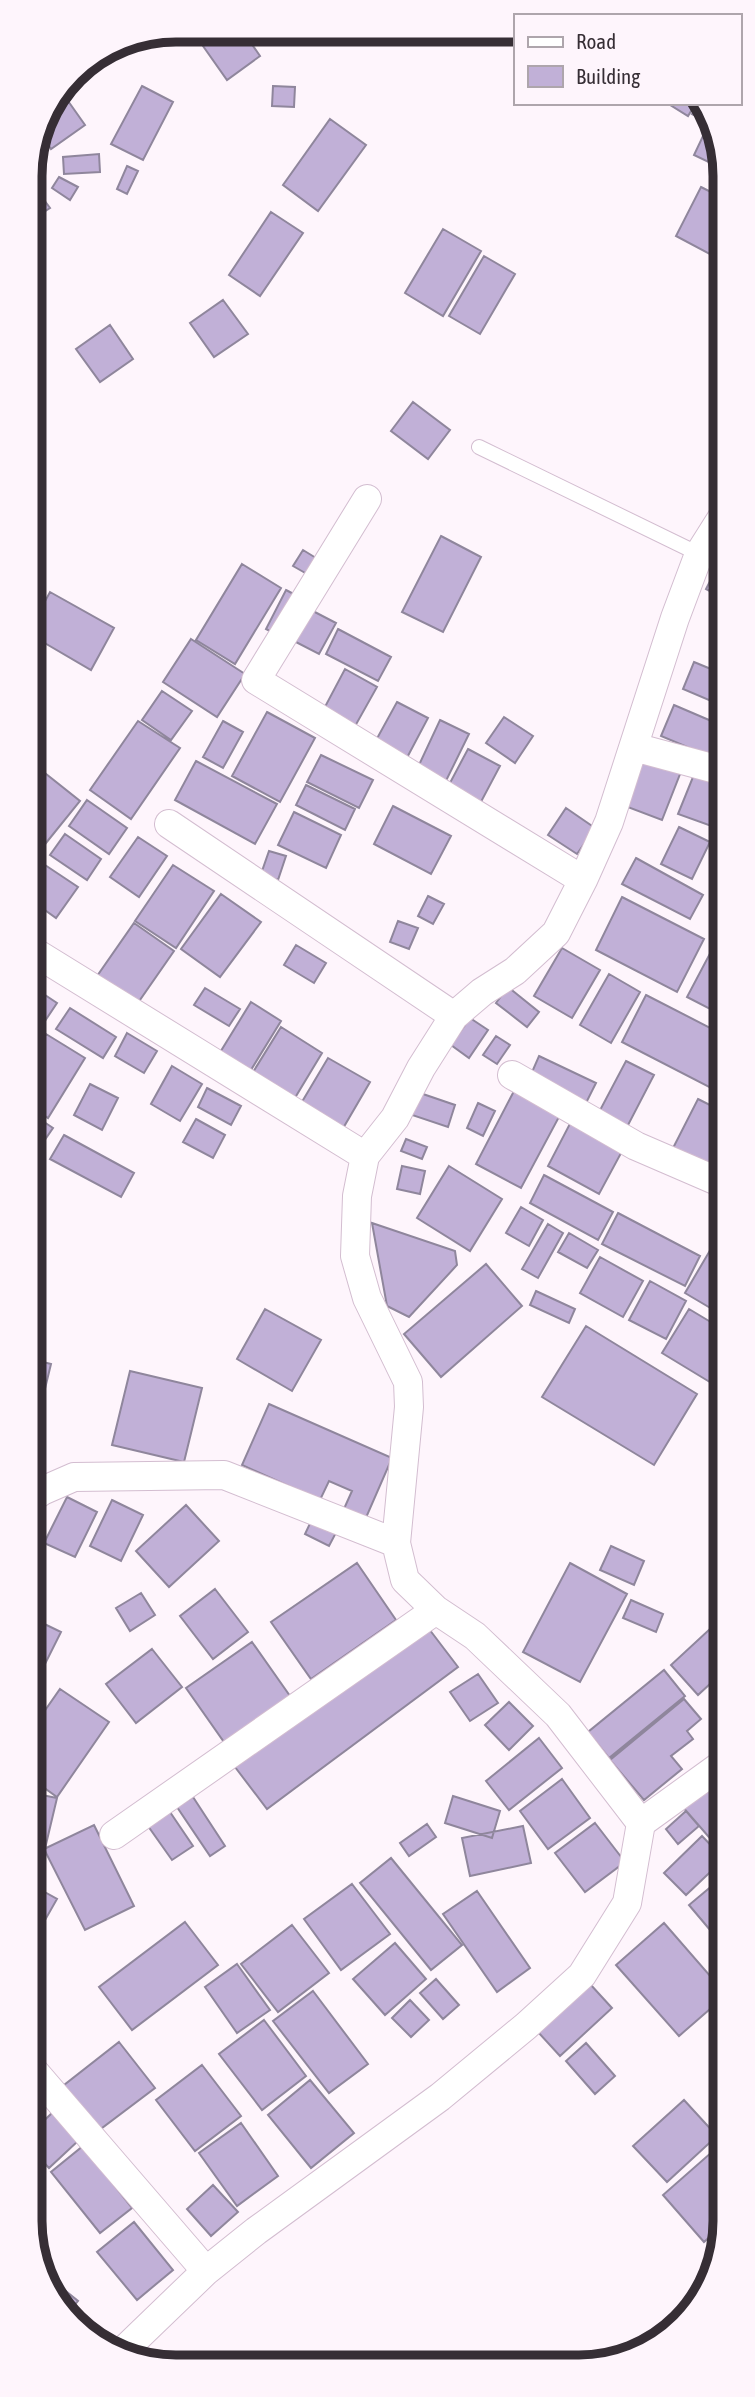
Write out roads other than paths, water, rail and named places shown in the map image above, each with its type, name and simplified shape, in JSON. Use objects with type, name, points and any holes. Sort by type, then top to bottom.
[{"type":"street","points":[[367,499],[256,680],[583,880]]},
{"type":"street","points":[[641,1823],[558,1715],[475,1636],[436,1610],[405,1580],[396,1543],[409,1407],[408,1382],[367,1298],[355,1256],[357,1196],[365,1156],[395,1118],[421,1068],[454,1016],[482,992],[516,971],[556,933],[609,822],[675,618],[699,554],[713,532]]},
{"type":"street","points":[[634,747],[713,768]]},
{"type":"street","points":[[169,824],[454,1016]]},
{"type":"street","points":[[42,957],[365,1156]]},
{"type":"street","points":[[512,1075],[636,1146],[713,1179]]},
{"type":"street","points":[[42,1491],[74,1478],[224,1475],[396,1543]]},
{"type":"street","points":[[114,1835],[436,1610]]},
{"type":"street","points":[[128,2346],[206,2271],[256,2231],[440,2097],[526,2026],[582,1975],[627,1903],[641,1823],[713,1771]]},
{"type":"street","points":[[42,2081],[206,2271]]},
{"type":"lane","points":[[479,447],[699,554]]}]
